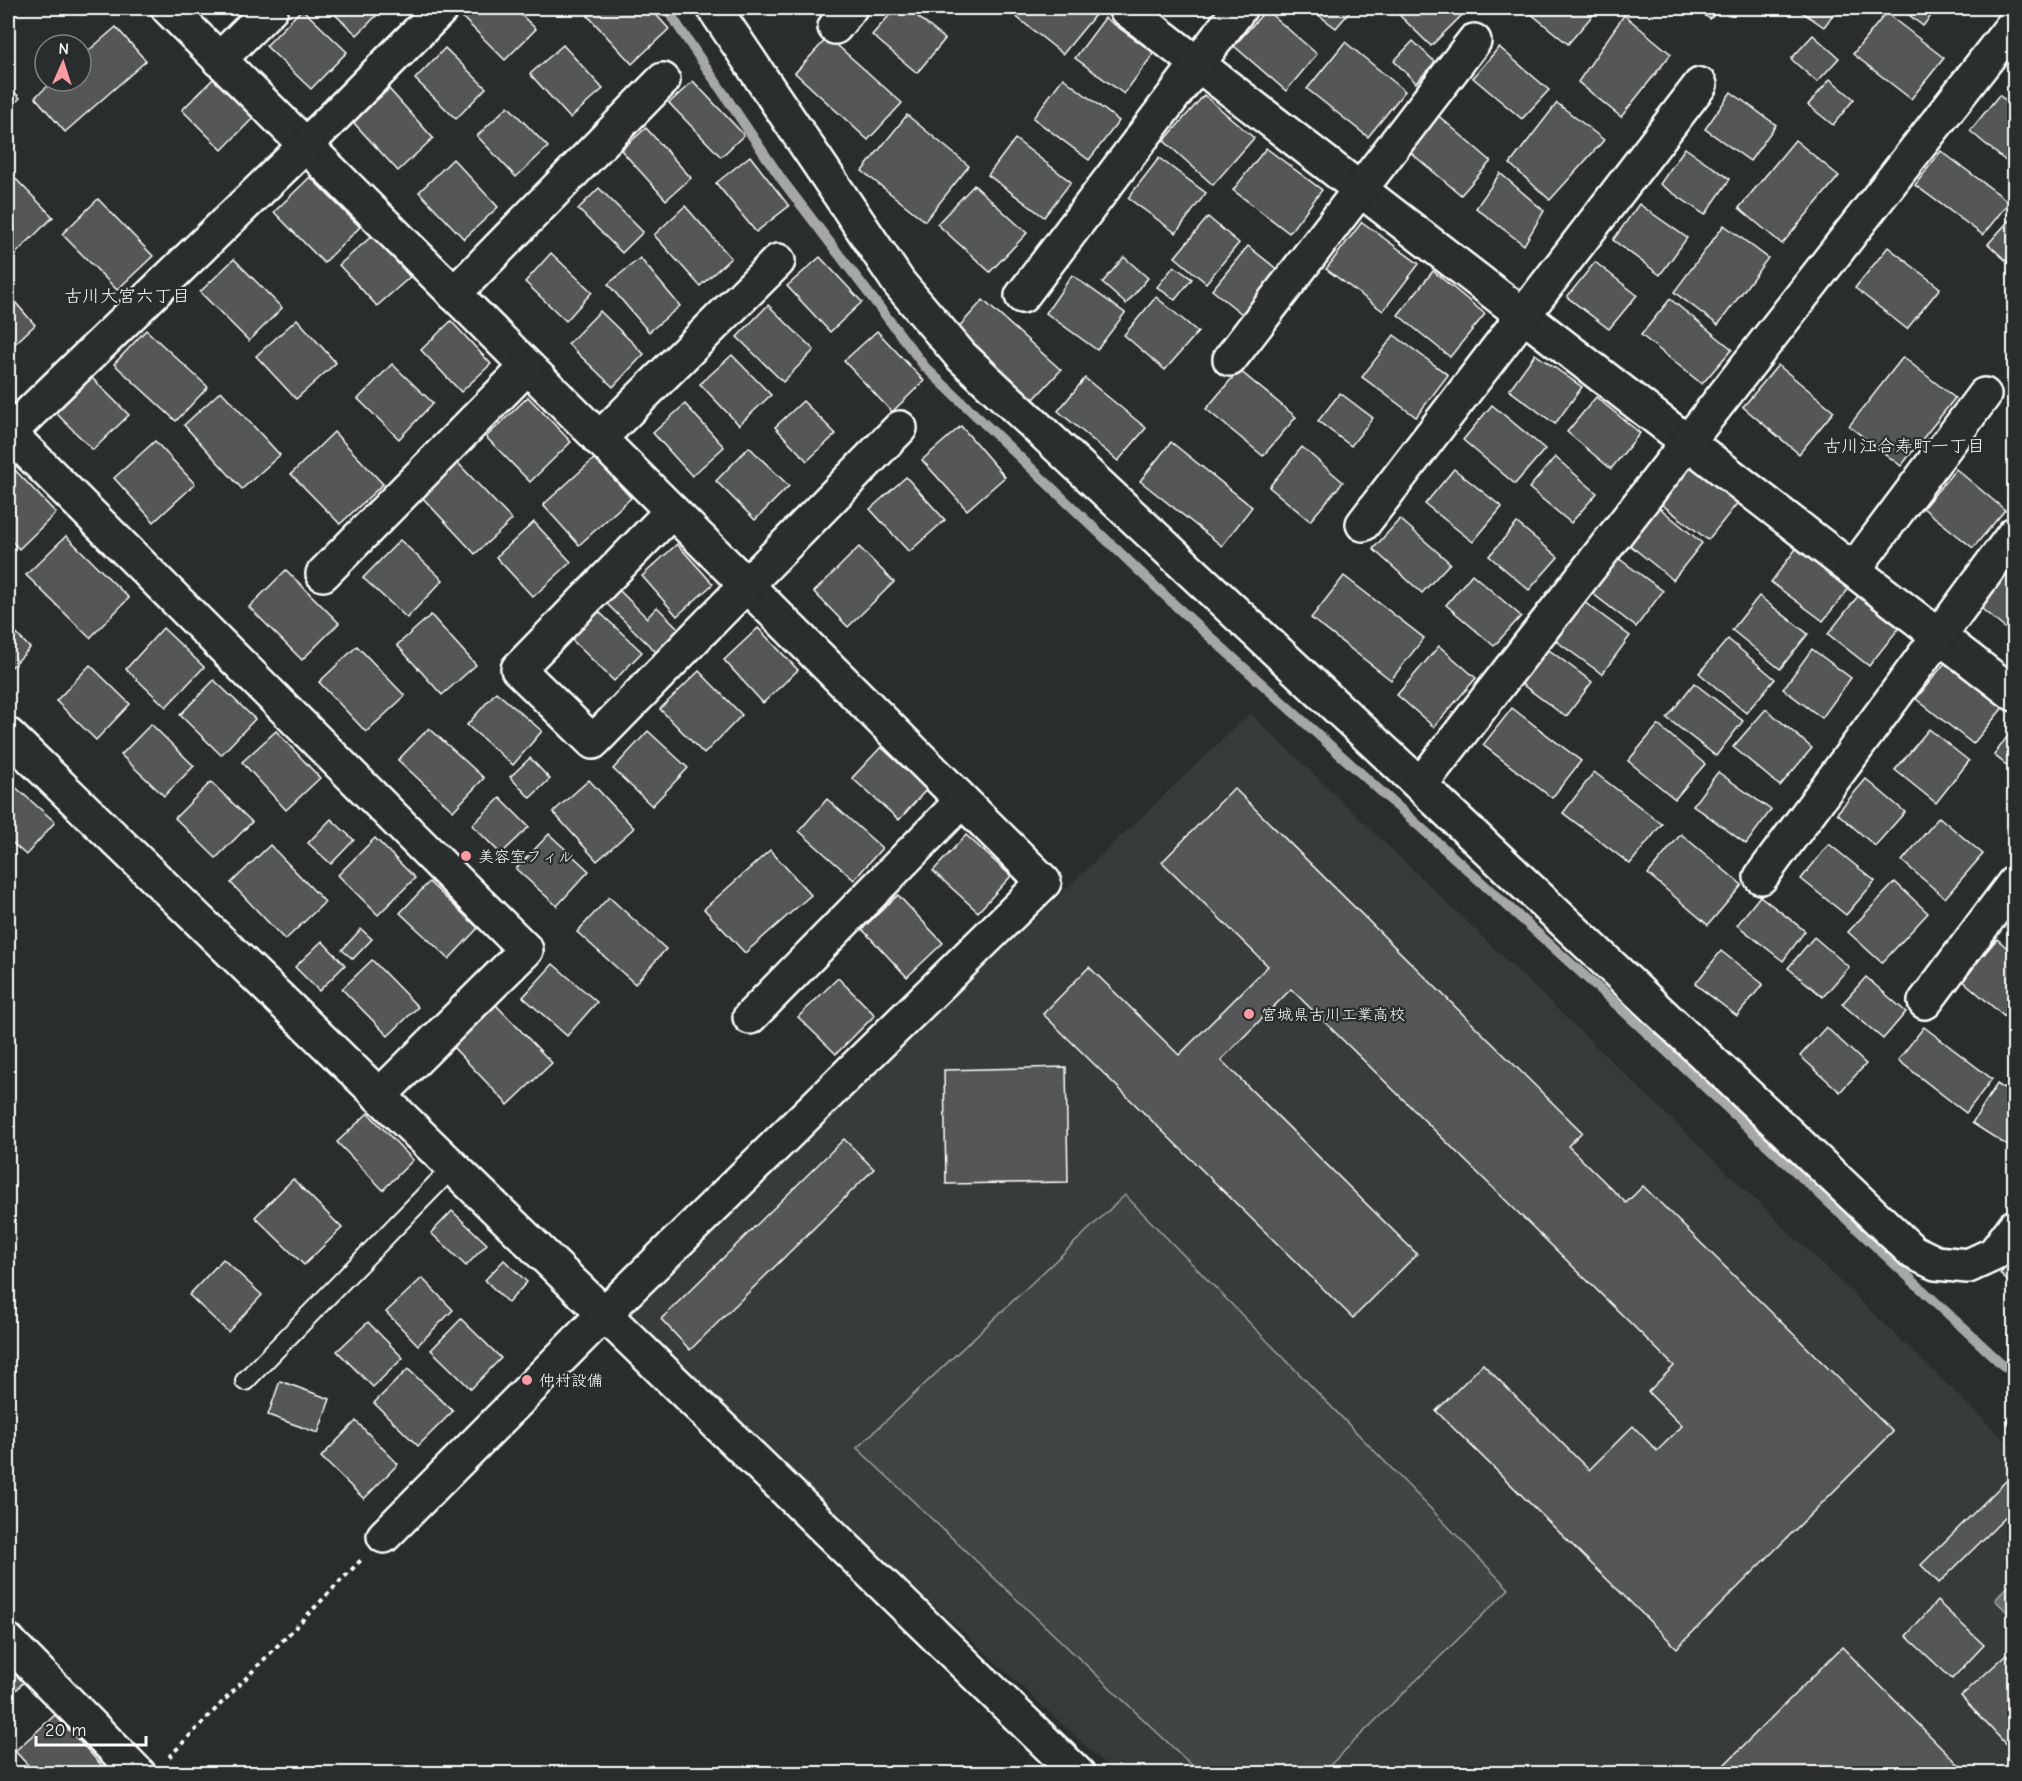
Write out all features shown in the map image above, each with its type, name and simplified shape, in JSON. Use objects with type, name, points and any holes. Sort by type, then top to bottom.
[{"type":"street","points":[[168,8],[1044,882],[604,1314],[384,1536]]},
{"type":"street","points":[[219,60],[271,8]]},
{"type":"street","points":[[379,1096],[526,951],[8,433],[305,146],[442,8]]},
{"type":"street","points":[[714,8],[899,283],[961,356],[1420,785],[1913,1252],[1936,1263],[1968,1266],[1994,1254],[2014,1227]]},
{"type":"street","points":[[1125,8],[2014,694]]},
{"type":"street","points":[[1022,296],[1240,8]]},
{"type":"street","points":[[1420,785],[2014,24]]},
{"type":"street","points":[[1230,359],[1474,40]]},
{"type":"street","points":[[453,294],[663,80]]},
{"type":"street","points":[[1363,524],[1700,85]]},
{"type":"street","points":[[599,439],[778,261]]},
{"type":"street","points":[[323,574],[527,367]]},
{"type":"street","points":[[1854,569],[1984,395]]},
{"type":"street","points":[[672,511],[518,669],[593,742],[900,428]]},
{"type":"street","points":[[1761,877],[2014,534]]},
{"type":"street","points":[[10,741],[1078,1773]]},
{"type":"street","points":[[750,1017],[962,801]]},
{"type":"street","points":[[1925,1002],[2014,883]]},
{"type":"street","points":[[8,1641],[150,1769]]},
{"type":"lane","points":[[245,1381],[453,1167]]},
{"type":"path","points":[[150,1769],[384,1536]]},
{"type":"shaded area","name":"宮城県古川工業高校","points":[[1250,713],[2014,1449],[2014,1773],[1115,1773],[620,1315]]},
{"type":"shaded area","points":[[1125,1195],[1509,1589],[1322,1773],[1200,1773],[857,1448]]},
{"type":"shaded area","points":[[2014,1580],[2014,1619],[1995,1600]]},
{"type":"building","points":[[328,8],[384,8],[357,35]]},
{"type":"building","points":[[467,8],[514,8],[536,29],[505,60],[460,15]]},
{"type":"building","points":[[597,8],[650,8],[669,29],[632,64],[588,16]]},
{"type":"building","points":[[896,8],[907,8],[945,39],[917,73],[872,35]]},
{"type":"building","points":[[1012,8],[1087,8],[1095,15],[1063,54],[1009,11]]},
{"type":"building","points":[[1309,8],[1353,8],[1336,28]]},
{"type":"building","points":[[1392,8],[1464,8],[1467,10],[1431,46]]},
{"type":"building","points":[[1524,8],[1599,8],[1568,44]]},
{"type":"building","points":[[1694,8],[1721,8],[1710,19]]},
{"type":"building","points":[[1796,8],[1838,8],[1824,27]]},
{"type":"building","points":[[1900,8],[1937,8],[1923,26]]},
{"type":"building","points":[[302,9],[347,52],[311,89],[266,46]]},
{"type":"building","points":[[1266,10],[1317,54],[1286,91],[1234,46]]},
{"type":"building","points":[[1886,13],[1944,58],[1911,99],[1853,54]]},
{"type":"building","points":[[1624,15],[1671,54],[1621,117],[1578,82]]},
{"type":"building","points":[[1105,18],[1154,53],[1124,94],[1075,58]]},
{"type":"building","points":[[116,27],[146,61],[65,132],[35,97],[40,93],[93,93],[93,47]]},
{"type":"building","points":[[1813,35],[1839,58],[1817,82],[1791,59]]},
{"type":"building","points":[[828,37],[902,103],[868,140],[795,73]]},
{"type":"building","points":[[1413,41],[1435,62],[1416,83],[1394,61]]},
{"type":"building","points":[[1345,42],[1405,91],[1368,137],[1307,89]]},
{"type":"building","points":[[563,45],[603,89],[570,118],[530,74]]},
{"type":"building","points":[[1499,47],[1549,90],[1522,119],[1473,78]]},
{"type":"building","points":[[445,48],[486,88],[456,119],[415,79]]},
{"type":"building","points":[[1063,78],[1119,121],[1089,160],[1033,118]]},
{"type":"building","points":[[213,79],[253,118],[222,150],[182,110]]},
{"type":"building","points":[[1830,79],[1854,99],[1833,125],[1808,105]]},
{"type":"building","points":[[693,81],[744,135],[721,157],[669,103]]},
{"type":"building","points":[[8,85],[20,98],[8,110]]},
{"type":"building","points":[[389,89],[433,138],[398,171],[353,122]]},
{"type":"building","points":[[1731,92],[1776,125],[1750,161],[1705,129]]},
{"type":"building","points":[[1204,95],[1254,138],[1213,185],[1164,141]]},
{"type":"building","points":[[1999,95],[2014,107],[2014,168],[1970,131]]},
{"type":"building","points":[[1557,103],[1604,140],[1550,200],[1510,164]]},
{"type":"building","points":[[508,106],[548,147],[516,177],[477,136]]},
{"type":"building","points":[[1434,112],[1491,161],[1461,195],[1404,147]]},
{"type":"building","points":[[907,115],[969,166],[925,221],[862,171]]},
{"type":"building","points":[[646,128],[691,178],[666,200],[621,150]]},
{"type":"building","points":[[1015,139],[1071,182],[1044,217],[988,175]]},
{"type":"building","points":[[1795,140],[1839,176],[1782,244],[1739,208]]},
{"type":"building","points":[[1266,148],[1322,190],[1289,233],[1233,190]]},
{"type":"building","points":[[1685,148],[1730,179],[1705,215],[1660,184]]},
{"type":"building","points":[[1941,151],[2009,202],[1983,235],[1915,185]]},
{"type":"building","points":[[750,156],[789,206],[756,232],[716,183]]},
{"type":"building","points":[[1159,158],[1206,193],[1176,233],[1128,198]]},
{"type":"building","points":[[453,159],[498,207],[464,239],[419,192]]},
{"type":"building","points":[[8,171],[53,217],[8,261]]},
{"type":"building","points":[[1500,173],[1544,211],[1524,245],[1476,208]]},
{"type":"building","points":[[310,177],[360,227],[324,263],[274,212]]},
{"type":"building","points":[[974,185],[1027,233],[990,272],[937,224]]},
{"type":"building","points":[[599,188],[643,232],[622,253],[578,209]]},
{"type":"building","points":[[98,199],[153,256],[117,290],[62,234]]},
{"type":"building","points":[[1639,204],[1687,238],[1660,275],[1613,240]]},
{"type":"building","points":[[685,206],[731,258],[700,286],[654,235]]},
{"type":"building","points":[[2014,215],[2014,268],[1988,244]]},
{"type":"building","points":[[1208,217],[1239,243],[1206,283],[1175,257]]},
{"type":"building","points":[[1362,222],[1419,264],[1383,311],[1326,269]]},
{"type":"building","points":[[1724,225],[1768,258],[1718,325],[1674,292]]},
{"type":"building","points":[[373,235],[410,277],[377,306],[339,265]]},
{"type":"building","points":[[1248,246],[1278,270],[1242,314],[1212,290]]},
{"type":"building","points":[[1888,247],[1940,288],[1907,329],[1855,288]]},
{"type":"building","points":[[551,253],[592,292],[566,321],[525,282]]},
{"type":"building","points":[[820,257],[862,302],[830,332],[787,286]]},
{"type":"building","points":[[1124,257],[1148,278],[1126,304],[1102,283]]},
{"type":"building","points":[[640,258],[680,306],[649,332],[608,284]]},
{"type":"building","points":[[234,259],[282,308],[249,341],[200,292]]},
{"type":"building","points":[[1595,262],[1637,295],[1609,329],[1567,297]]},
{"type":"building","points":[[1174,266],[1192,279],[1175,300],[1157,287]]},
{"type":"building","points":[[1433,271],[1485,314],[1450,357],[1398,315]]},
{"type":"building","points":[[1072,275],[1125,313],[1097,350],[1046,313]]},
{"type":"building","points":[[8,294],[35,325],[8,350]]},
{"type":"building","points":[[1156,297],[1198,332],[1165,370],[1124,335]]},
{"type":"building","points":[[1670,299],[1732,349],[1702,384],[1641,335]]},
{"type":"building","points":[[983,300],[1061,370],[1034,399],[956,330]]},
{"type":"building","points":[[768,305],[814,350],[783,382],[737,337]]},
{"type":"building","points":[[600,311],[644,354],[613,387],[568,344]]},
{"type":"building","points":[[297,319],[336,363],[296,399],[256,356]]},
{"type":"building","points":[[451,321],[491,364],[461,392],[421,350]]},
{"type":"building","points":[[146,330],[208,387],[176,421],[114,364]]},
{"type":"building","points":[[877,331],[924,381],[892,412],[844,361]]},
{"type":"building","points":[[1394,335],[1448,375],[1416,417],[1362,377]]},
{"type":"building","points":[[1535,354],[1582,387],[1555,424],[1509,390]]},
{"type":"building","points":[[732,355],[771,395],[739,425],[700,384]]},
{"type":"building","points":[[1903,357],[1955,398],[1901,466],[1849,426]]},
{"type":"building","points":[[392,364],[433,403],[399,439],[358,399]]},
{"type":"building","points":[[1778,365],[1834,411],[1799,454],[1743,407]]},
{"type":"building","points":[[1239,370],[1296,417],[1263,456],[1206,409]]},
{"type":"building","points":[[91,377],[129,415],[93,450],[55,412]]},
{"type":"building","points":[[1085,378],[1146,428],[1118,461],[1058,411]]},
{"type":"building","points":[[221,391],[280,455],[242,489],[184,425]]},
{"type":"building","points":[[1340,393],[1373,418],[1351,446],[1318,421]]},
{"type":"building","points":[[528,397],[571,442],[530,482],[486,437]]},
{"type":"building","points":[[1596,397],[1640,433],[1611,469],[1567,432]]},
{"type":"building","points":[[803,401],[836,434],[807,461],[775,427]]},
{"type":"building","points":[[685,404],[724,447],[692,476],[653,433]]},
{"type":"building","points":[[1492,405],[1545,449],[1515,484],[1463,440]]},
{"type":"building","points":[[961,426],[1005,477],[967,510],[922,460]]},
{"type":"building","points":[[334,432],[383,484],[340,524],[291,474]]},
{"type":"building","points":[[155,441],[195,484],[154,522],[114,478]]},
{"type":"building","points":[[1171,442],[1252,507],[1222,546],[1140,481]]},
{"type":"building","points":[[749,447],[789,486],[755,520],[716,481]]},
{"type":"building","points":[[1302,447],[1343,482],[1310,521],[1269,487]]},
{"type":"building","points":[[1555,457],[1597,493],[1571,523],[1529,488]]},
{"type":"building","points":[[595,458],[631,498],[579,545],[543,505]]},
{"type":"building","points":[[457,462],[512,520],[475,554],[421,496]]},
{"type":"building","points":[[1691,463],[1739,501],[1708,540],[1660,503]]},
{"type":"building","points":[[1454,469],[1502,507],[1473,542],[1425,504]]},
{"type":"building","points":[[1956,469],[2005,510],[1973,548],[1923,508]]},
{"type":"building","points":[[15,470],[56,513],[19,549],[8,537],[8,477]]},
{"type":"building","points":[[906,477],[945,520],[909,552],[870,509]]},
{"type":"building","points":[[1656,505],[1702,543],[1673,580],[1626,542]]},
{"type":"building","points":[[1400,519],[1450,563],[1422,593],[1373,549]]},
{"type":"building","points":[[534,522],[571,562],[533,597],[496,557]]},
{"type":"building","points":[[1517,523],[1558,557],[1529,590],[1489,556]]},
{"type":"building","points":[[66,536],[129,598],[90,638],[26,575]]},
{"type":"building","points":[[400,540],[443,580],[407,618],[363,578]]},
{"type":"building","points":[[677,544],[713,584],[677,616],[642,576]]},
{"type":"building","points":[[1798,546],[1851,586],[1823,621],[1771,582]]},
{"type":"building","points":[[859,547],[894,582],[848,627],[814,592]]},
{"type":"building","points":[[1614,555],[1663,591],[1636,627],[1588,590]]},
{"type":"building","points":[[2014,559],[2014,636],[1976,604]]},
{"type":"building","points":[[286,570],[339,623],[302,660],[249,607]]},
{"type":"building","points":[[1472,574],[1521,616],[1494,646],[1446,605]]},
{"type":"building","points":[[1344,576],[1424,638],[1391,680],[1311,618]]},
{"type":"building","points":[[617,588],[647,618],[657,607],[680,630],[657,653],[604,601]]},
{"type":"building","points":[[1759,596],[1808,634],[1780,669],[1732,630]]},
{"type":"building","points":[[1858,596],[1899,628],[1869,666],[1828,634]]},
{"type":"building","points":[[1580,599],[1630,636],[1602,674],[1552,638]]},
{"type":"building","points":[[596,609],[642,652],[614,681],[569,637]]},
{"type":"building","points":[[431,615],[476,665],[442,695],[397,645]]},
{"type":"building","points":[[8,625],[30,648],[8,671]]},
{"type":"building","points":[[163,628],[204,667],[166,707],[126,669]]},
{"type":"building","points":[[758,628],[798,670],[763,703],[724,660]]},
{"type":"building","points":[[1728,639],[1775,679],[1746,713],[1699,673]]},
{"type":"building","points":[[357,646],[405,696],[366,732],[319,682]]},
{"type":"building","points":[[1439,646],[1476,678],[1434,727],[1397,695]]},
{"type":"building","points":[[1545,647],[1592,682],[1566,717],[1519,682]]},
{"type":"building","points":[[1812,649],[1851,678],[1822,718],[1783,689]]},
{"type":"building","points":[[1948,659],[2005,705],[1973,744],[1916,699]]},
{"type":"building","points":[[90,665],[130,704],[96,740],[56,701]]},
{"type":"building","points":[[699,671],[742,715],[704,754],[660,709]]},
{"type":"building","points":[[214,680],[255,719],[221,755],[180,715]]},
{"type":"building","points":[[1694,683],[1743,721],[1716,756],[1667,718]]},
{"type":"building","points":[[496,692],[542,731],[513,765],[467,725]]},
{"type":"building","points":[[1512,708],[1581,761],[1552,798],[1483,745]]},
{"type":"building","points":[[1766,709],[1812,748],[1780,786],[1733,747]]},
{"type":"building","points":[[151,724],[194,766],[164,796],[121,755]]},
{"type":"building","points":[[1658,725],[1705,764],[1675,799],[1628,761]]},
{"type":"building","points":[[2014,727],[2014,771],[1994,755]]},
{"type":"building","points":[[429,728],[484,778],[453,811],[398,760]]},
{"type":"building","points":[[1929,729],[1969,761],[1936,803],[1895,770]]},
{"type":"building","points":[[276,731],[320,778],[286,810],[242,762]]},
{"type":"building","points":[[648,731],[688,768],[652,806],[613,769]]},
{"type":"building","points":[[881,747],[927,789],[899,820],[852,778]]},
{"type":"building","points":[[530,758],[550,779],[530,798],[510,777]]},
{"type":"building","points":[[1594,772],[1662,824],[1630,864],[1563,813]]},
{"type":"building","points":[[1718,772],[1771,810],[1746,844],[1693,805]]},
{"type":"building","points":[[1866,779],[1905,812],[1875,846],[1837,813]]},
{"type":"building","points":[[589,780],[634,828],[597,861],[553,812]]},
{"type":"building","points":[[211,782],[252,822],[216,858],[175,818]]},
{"type":"building","points":[[13,785],[55,822],[26,855],[8,839],[8,791]]},
{"type":"building","points":[[1234,788],[1582,1132],[1568,1146],[1626,1203],[1643,1186],[1893,1432],[1677,1648],[1436,1411],[1483,1364],[1589,1470],[1633,1426],[1657,1451],[1682,1426],[1648,1392],[1674,1366],[1291,989],[1221,1060],[1417,1254],[1353,1318],[1043,1014],[1089,967],[1179,1055],[1268,966],[1162,862]]},
{"type":"building","points":[[500,798],[529,827],[501,854],[472,825]]},
{"type":"building","points":[[827,799],[882,848],[854,880],[799,831]]},
{"type":"building","points":[[1939,817],[1983,854],[1945,898],[1902,861]]},
{"type":"building","points":[[331,819],[354,840],[331,864],[308,843]]},
{"type":"building","points":[[549,834],[589,871],[557,906],[516,869]]},
{"type":"building","points":[[1681,834],[1742,885],[1708,925],[1648,874]]},
{"type":"building","points":[[966,835],[1011,876],[978,912],[933,871]]},
{"type":"building","points":[[375,838],[415,878],[378,915],[338,875]]},
{"type":"building","points":[[1829,844],[1875,881],[1846,915],[1801,879]]},
{"type":"building","points":[[270,845],[325,902],[285,940],[231,883]]},
{"type":"building","points":[[770,850],[811,895],[745,953],[704,909]]},
{"type":"building","points":[[429,882],[478,928],[449,959],[400,913]]},
{"type":"building","points":[[1895,882],[1928,913],[1882,963],[1848,932]]},
{"type":"building","points":[[898,895],[943,943],[907,977],[862,929]]},
{"type":"building","points":[[1760,896],[1805,931],[1783,961],[1737,925]]},
{"type":"building","points":[[609,897],[666,949],[635,984],[577,932]]},
{"type":"building","points":[[361,929],[372,939],[353,959],[342,950]]},
{"type":"building","points":[[1814,937],[1849,967],[1823,997],[1788,968]]},
{"type":"building","points":[[1997,939],[2014,954],[2014,1025],[1962,980]]},
{"type":"building","points":[[322,941],[345,965],[319,991],[295,967]]},
{"type":"building","points":[[1721,951],[1763,984],[1737,1016],[1695,984]]},
{"type":"building","points":[[372,960],[418,1007],[388,1036],[342,989]]},
{"type":"building","points":[[553,964],[597,1002],[567,1036],[523,997]]},
{"type":"building","points":[[1866,977],[1906,1012],[1883,1039],[1842,1004]]},
{"type":"building","points":[[838,978],[875,1015],[836,1054],[798,1017]]},
{"type":"building","points":[[496,1005],[552,1063],[508,1105],[453,1047]]},
{"type":"building","points":[[1826,1027],[1866,1064],[1840,1092],[1800,1056]]},
{"type":"building","points":[[1924,1027],[1992,1079],[1966,1113],[1898,1060]]},
{"type":"building","points":[[1066,1067],[1068,1182],[946,1184],[944,1070]]},
{"type":"building","points":[[1997,1084],[2014,1095],[2014,1150],[1972,1123]]},
{"type":"building","points":[[368,1113],[413,1160],[383,1190],[337,1142]]},
{"type":"building","points":[[844,1139],[874,1169],[690,1350],[661,1319]]},
{"type":"building","points":[[293,1179],[342,1228],[304,1265],[255,1217]]},
{"type":"building","points":[[452,1211],[487,1244],[466,1266],[431,1233]]},
{"type":"building","points":[[2014,1257],[2014,1287],[2000,1274]]},
{"type":"building","points":[[223,1259],[262,1295],[228,1332],[189,1295]]},
{"type":"building","points":[[504,1260],[527,1282],[508,1303],[485,1280]]},
{"type":"building","points":[[422,1278],[453,1310],[418,1345],[386,1312]]},
{"type":"building","points":[[461,1319],[501,1358],[471,1389],[431,1350]]},
{"type":"building","points":[[368,1322],[403,1358],[373,1387],[337,1351]]},
{"type":"building","points":[[408,1369],[453,1411],[418,1446],[374,1403]]},
{"type":"building","points":[[280,1381],[330,1399],[318,1433],[268,1415]]},
{"type":"building","points":[[2014,1415],[2014,1429],[2007,1422]]},
{"type":"building","points":[[356,1421],[398,1464],[364,1499],[321,1457]]},
{"type":"building","points":[[2007,1480],[2014,1488],[2014,1509],[1939,1583],[1921,1565]]},
{"type":"building","points":[[1937,1601],[1984,1645],[1952,1679],[1906,1636]]},
{"type":"building","points":[[1842,1647],[1968,1774],[1715,1774]]},
{"type":"building","points":[[2007,1654],[2014,1662],[2014,1753],[1961,1696]]},
{"type":"building","points":[[8,1657],[28,1677],[8,1699]]},
{"type":"building","points":[[55,1715],[107,1771],[104,1774],[36,1774],[15,1751]]},
{"type":"waterway","points":[[666,8],[782,180],[925,367],[1177,607],[1618,1006],[2014,1373]]},
{"type":"place","name":"美容室フィル","points":[[466,856]]},
{"type":"place","name":"宮城県古川工業高校","points":[[1249,1014]]},
{"type":"place","name":"仲村設備","points":[[527,1380]]},
{"type":"district","name":"古川大宮六丁目","points":[[127,296]]},
{"type":"district","name":"古川江合寿町一丁目","points":[[1904,446]]}]
